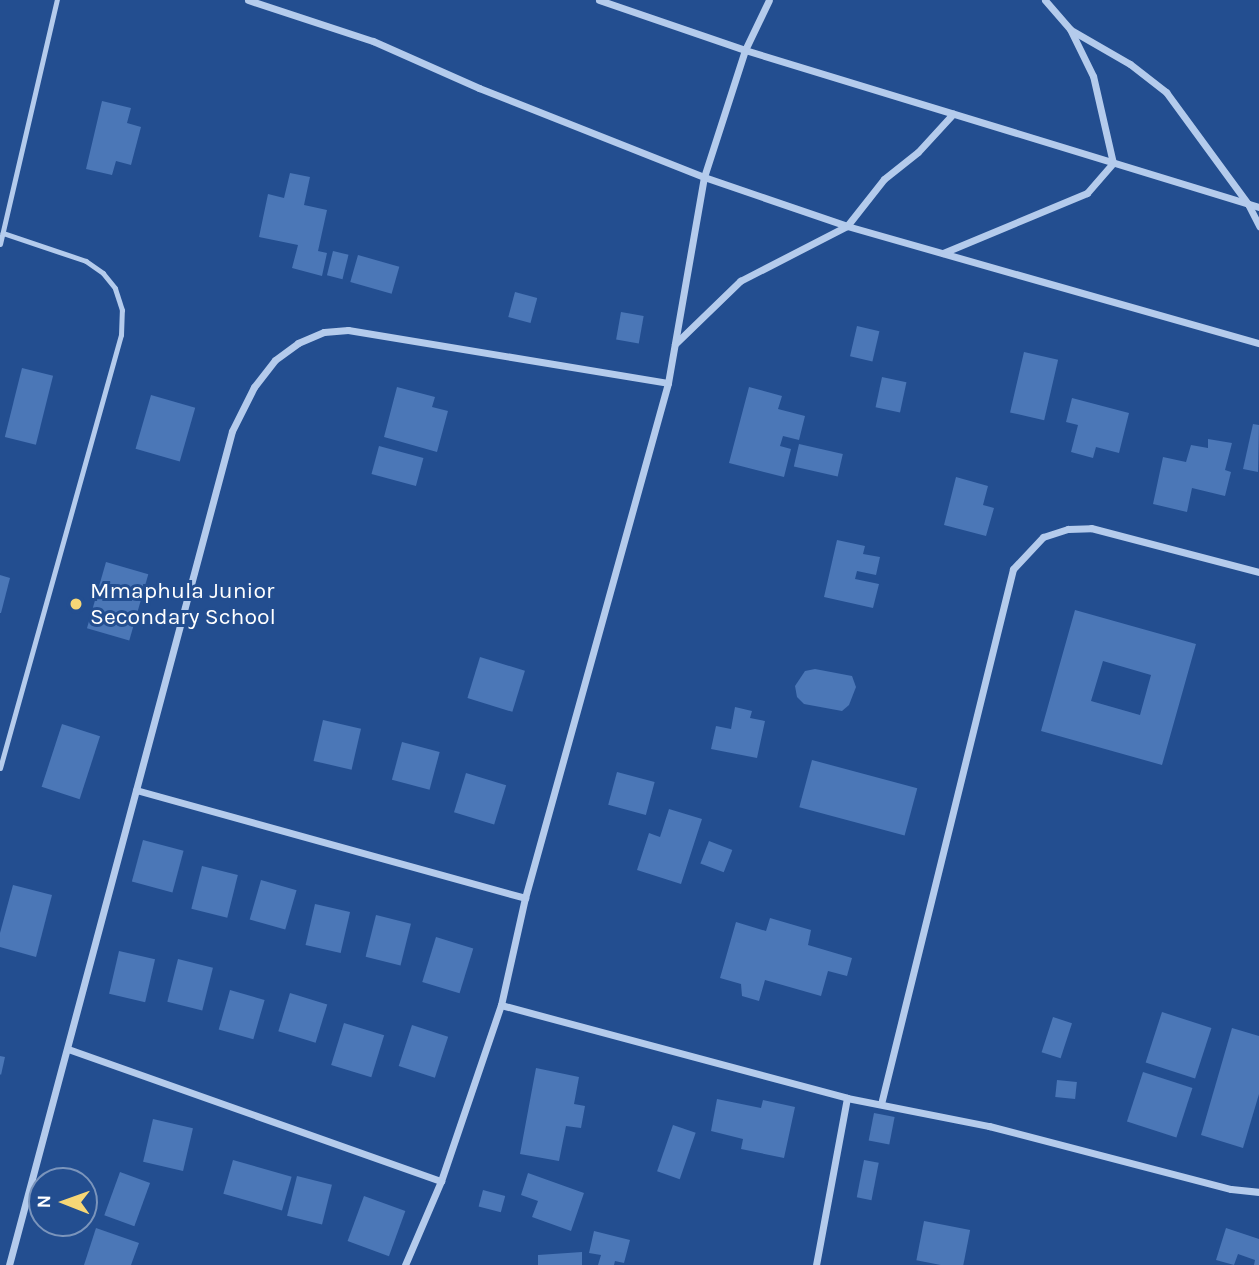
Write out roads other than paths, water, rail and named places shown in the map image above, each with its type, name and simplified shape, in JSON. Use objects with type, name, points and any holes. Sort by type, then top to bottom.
[{"type":"street","points":[[248,0],[373,41],[479,88],[704,177],[847,226],[1259,344]]},
{"type":"street","points":[[599,0],[745,50],[1259,207]]},
{"type":"street","points":[[405,1265],[441,1181],[501,1004],[525,898],[668,383],[704,177],[745,50],[769,0]]},
{"type":"street","points":[[1045,0],[1070,29],[1093,76],[1113,163]]},
{"type":"street","points":[[1070,29],[1130,64],[1166,92],[1248,204],[1259,226]]},
{"type":"street","points":[[674,345],[740,281],[847,226],[884,178],[918,152],[953,114]]},
{"type":"street","points":[[943,253],[1087,193],[1113,163]]},
{"type":"street","points":[[9,1265],[232,431],[254,387],[275,360],[298,343],[324,332],[348,330],[668,383]]},
{"type":"street","points":[[881,1104],[1013,569],[1043,537],[1068,529],[1091,528],[1259,572]]},
{"type":"street","points":[[136,790],[525,898]]},
{"type":"street","points":[[501,1004],[848,1098],[989,1126],[1231,1189],[1259,1192]]},
{"type":"street","points":[[68,1049],[441,1181]]},
{"type":"street","points":[[816,1265],[848,1098]]},
{"type":"lane","points":[[0,244],[57,0]]},
{"type":"lane","points":[[0,768],[121,335],[122,310],[115,288],[103,272],[86,261],[3,233]]},
{"type":"place","name":"Mmaphula Junior Secondary School","points":[[76,604]]}]
